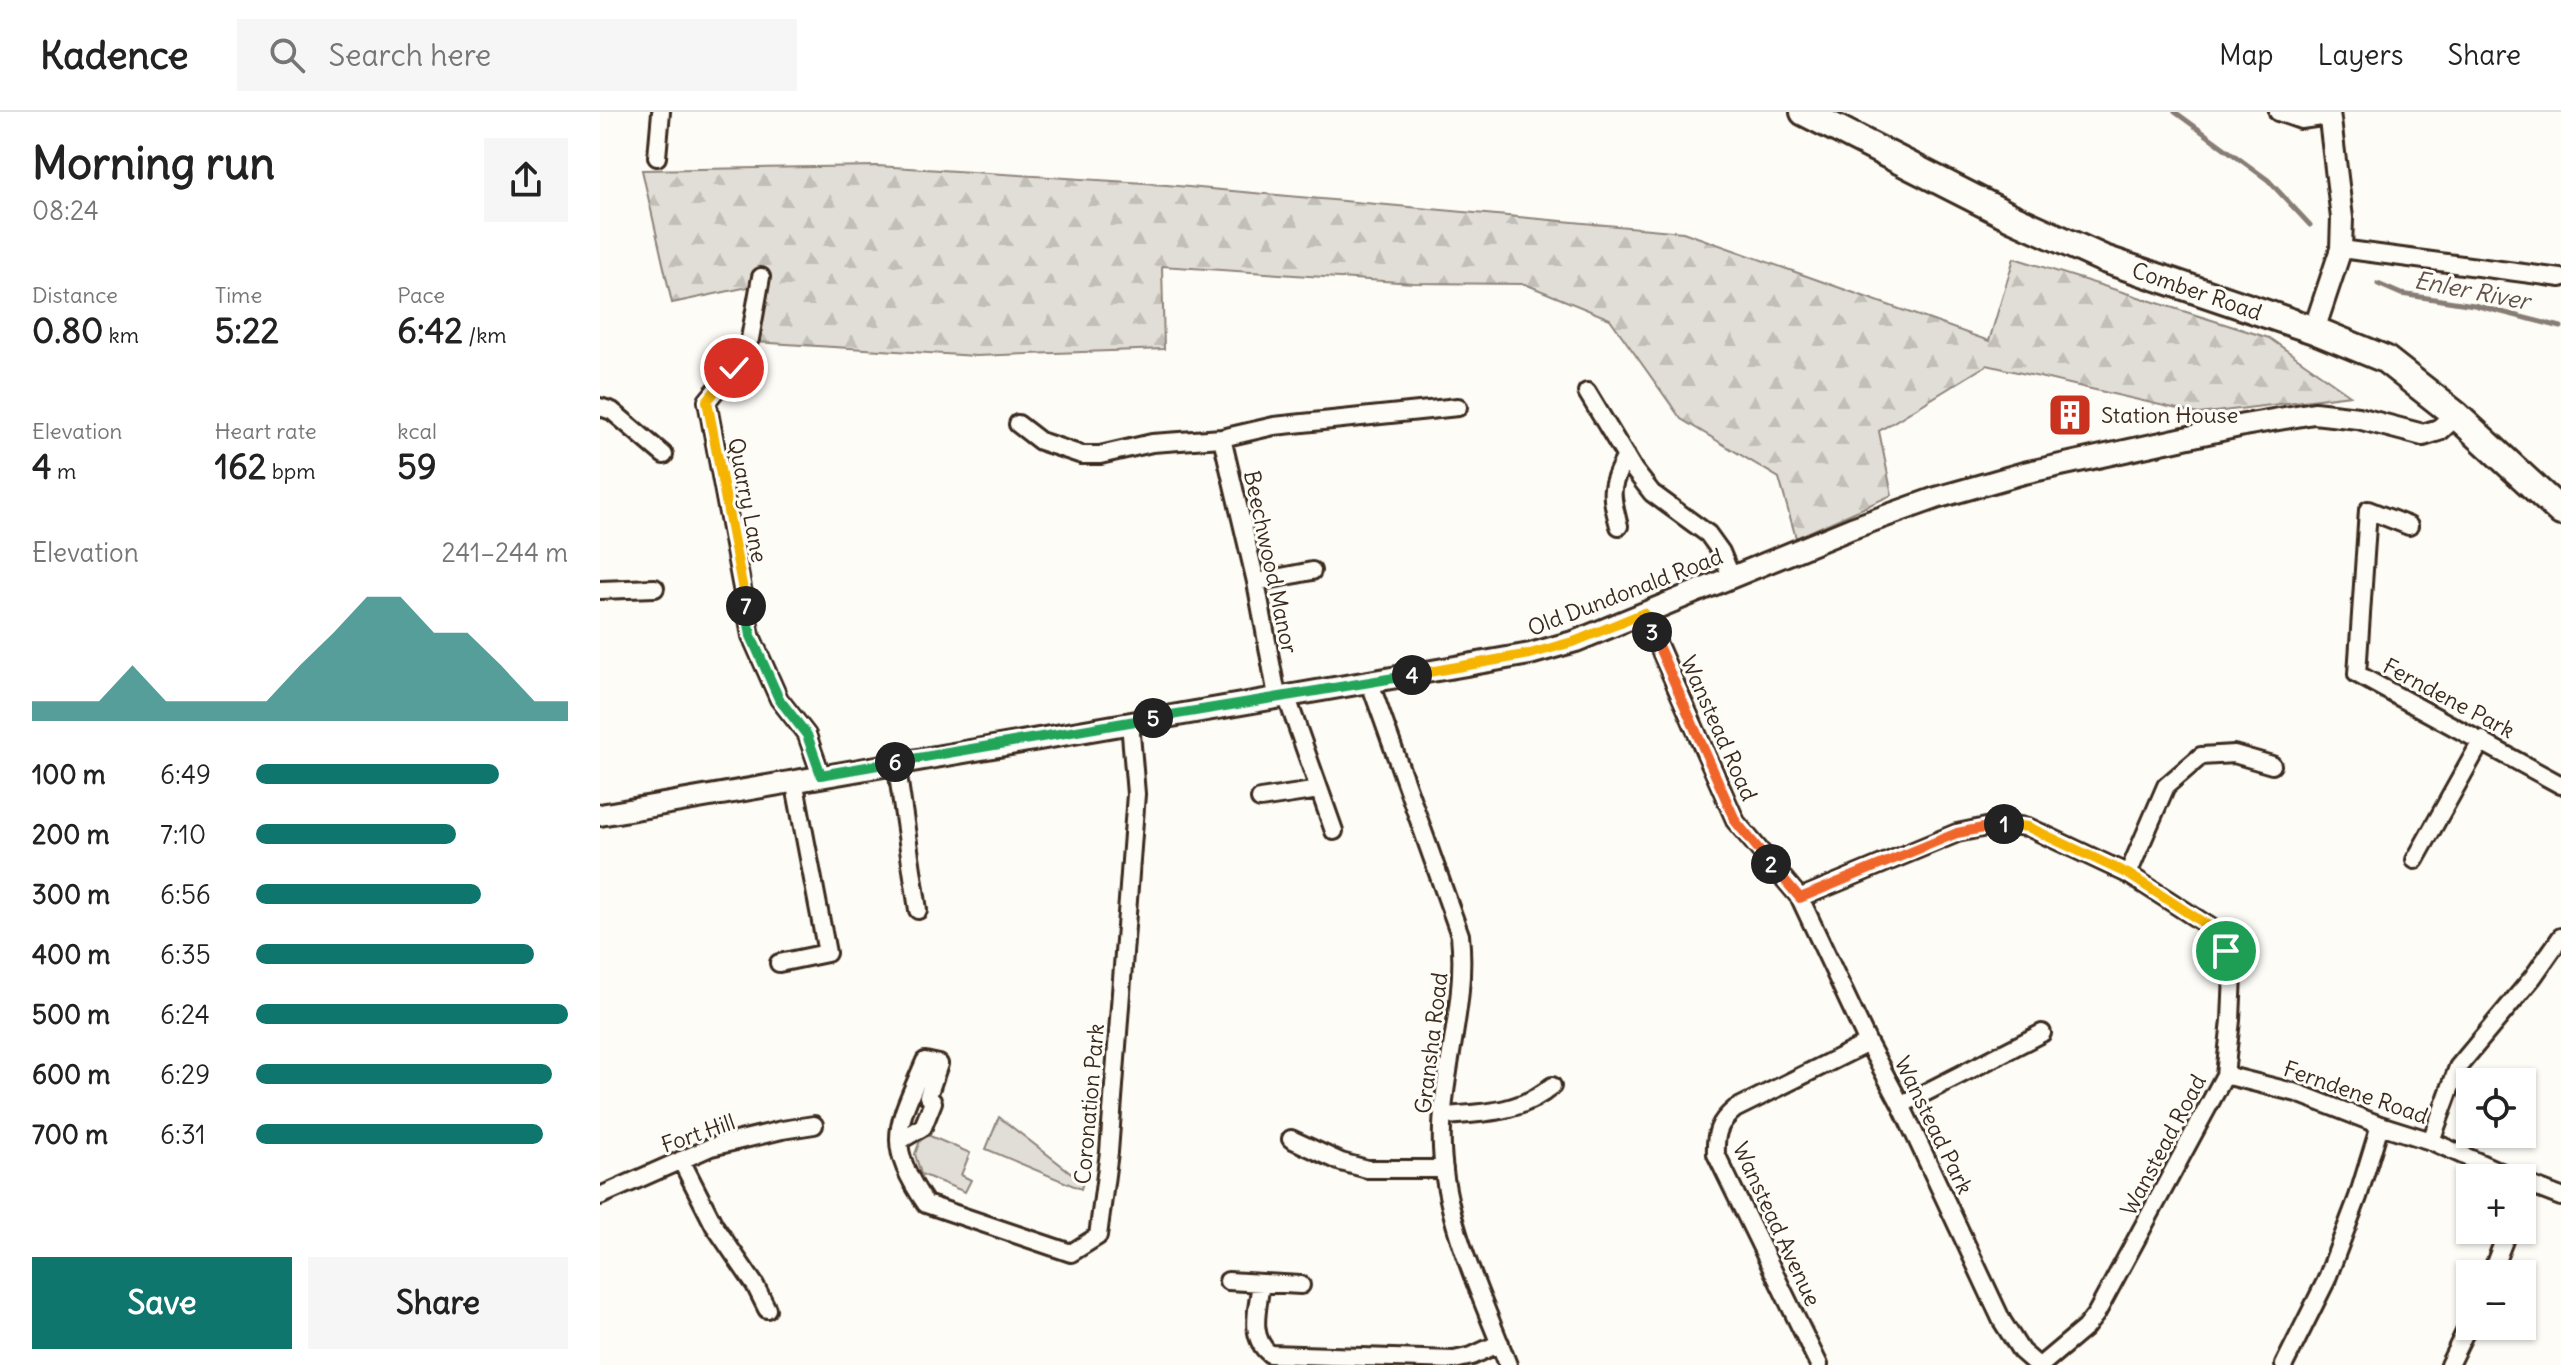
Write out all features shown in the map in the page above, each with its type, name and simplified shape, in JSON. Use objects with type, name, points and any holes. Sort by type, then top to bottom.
[{"type":"highway","name":"Comber Road","points":[[1804,112],[2013,218],[2104,259],[2314,330],[2385,359],[2456,415],[2561,512]]},
{"type":"street","points":[[657,157],[661,112]]},
{"type":"street","points":[[2278,112],[2301,120],[2329,114],[2342,218],[2341,249],[2314,330]]},
{"type":"street","points":[[2341,249],[2561,278]]},
{"type":"street","name":"Quarry Lane","points":[[761,277],[750,339],[734,368],[707,401],[751,636],[779,699],[807,735],[821,775]]},
{"type":"street","points":[[1587,392],[1652,493],[1708,534],[1721,552],[1732,578]]},
{"type":"street","points":[[600,407],[612,411],[664,455]]},
{"type":"street","points":[[1018,424],[1040,441],[1082,455],[1100,455],[1152,443],[1222,438],[1274,426],[1458,407]]},
{"type":"street","name":"Old Dundonald Road","points":[[600,815],[1530,654],[1576,641],[1852,528],[1936,498],[2079,459],[2314,413],[2358,418],[2423,435],[2439,430],[2456,415]]},
{"type":"street","name":"Beechwood Manor","points":[[1222,438],[1282,696],[1334,831]]},
{"type":"street","points":[[1619,526],[1612,500],[1612,483],[1626,456]]},
{"type":"street","name":"Ferndene Park","points":[[2409,526],[2368,510],[2357,674],[2561,785]]},
{"type":"street","points":[[1256,582],[1312,571]]},
{"type":"street","points":[[600,590],[655,588]]},
{"type":"street","name":"Wanstead Road","points":[[1644,613],[1736,822],[1800,898],[1957,833],[2001,824],[2028,827],[2128,874],[2210,927],[2226,951],[2233,974],[2225,1075],[2096,1314],[2085,1328],[2039,1365]]},
{"type":"street","name":"Gransha Road","points":[[1370,683],[1460,935],[1462,977],[1444,1116],[1444,1169],[1456,1227],[1508,1365]]},
{"type":"street","name":"Coronation Park","points":[[899,1141],[900,1155],[912,1183],[926,1204],[1071,1253],[1098,1236],[1109,1152],[1136,794],[1130,722]]},
{"type":"street","points":[[2415,860],[2482,740]]},
{"type":"street","points":[[2128,874],[2166,786],[2201,756],[2234,754],[2272,765]]},
{"type":"street","points":[[896,762],[918,910]]},
{"type":"street","points":[[779,963],[827,953],[794,780]]},
{"type":"street","points":[[1260,799],[1319,790]]},
{"type":"street","name":"Wanstead Park","points":[[1800,898],[2002,1321],[2021,1351],[2039,1365]]},
{"type":"street","points":[[2431,1141],[2458,1067],[2533,977],[2561,937]]},
{"type":"street","points":[[1901,1105],[2042,1033]]},
{"type":"street","name":"Wanstead Avenue","points":[[1819,1365],[1716,1154],[1715,1135],[1722,1120],[1735,1109],[1868,1043]]},
{"type":"street","name":"Ferndene Road","points":[[2225,1075],[2297,1093],[2431,1141],[2478,1164]]},
{"type":"street","points":[[1444,1116],[1520,1107],[1552,1086]]},
{"type":"street","name":"Fort Hill","points":[[600,1196],[711,1147],[814,1125]]},
{"type":"street","points":[[2284,1365],[2326,1281],[2358,1197],[2380,1125]]},
{"type":"street","points":[[1291,1139],[1341,1162],[1367,1169],[1444,1169]]},
{"type":"street","points":[[681,1160],[714,1225],[755,1285],[767,1309]]},
{"type":"street","name":"Ferndene Road","points":[[2536,1190],[2561,1197]]},
{"type":"street","points":[[1228,1281],[1301,1285]]},
{"type":"street","points":[[1261,1283],[1256,1335],[1260,1347],[1270,1354],[1454,1360],[1472,1356],[1500,1343]]},
{"type":"street","points":[[2449,1365],[2461,1340]]},
{"type":"green space","points":[[877,166],[1145,183],[1683,232],[1989,341],[2014,258],[2269,338],[2350,395],[2199,414],[1987,365],[1879,431],[1892,495],[1796,538],[1779,478],[1681,419],[1610,319],[1525,284],[1413,283],[1162,266],[1164,349],[976,356],[755,342],[767,283],[672,303],[642,170]]},
{"type":"green space","points":[[999,1117],[1083,1182],[1081,1189],[986,1149]]},
{"type":"green space","points":[[923,1133],[970,1153],[961,1175],[971,1180],[965,1192],[921,1174],[915,1154]]},
{"type":"waterway","name":"Enler River","points":[[2175,112],[2268,180],[2310,225]]},
{"type":"waterway","name":"Enler River","points":[[2378,284],[2401,294],[2474,305],[2561,327]]},
{"type":"place","name":"Station House","points":[[2070,415]]},
{"type":"route","points":[[734,368],[707,401],[751,636],[779,699],[807,735],[821,775],[1530,654],[1576,641],[1644,613],[1736,822],[1800,898],[1957,833],[2001,824],[2028,827],[2128,874],[2180,906],[2210,927],[2226,951]]}]
